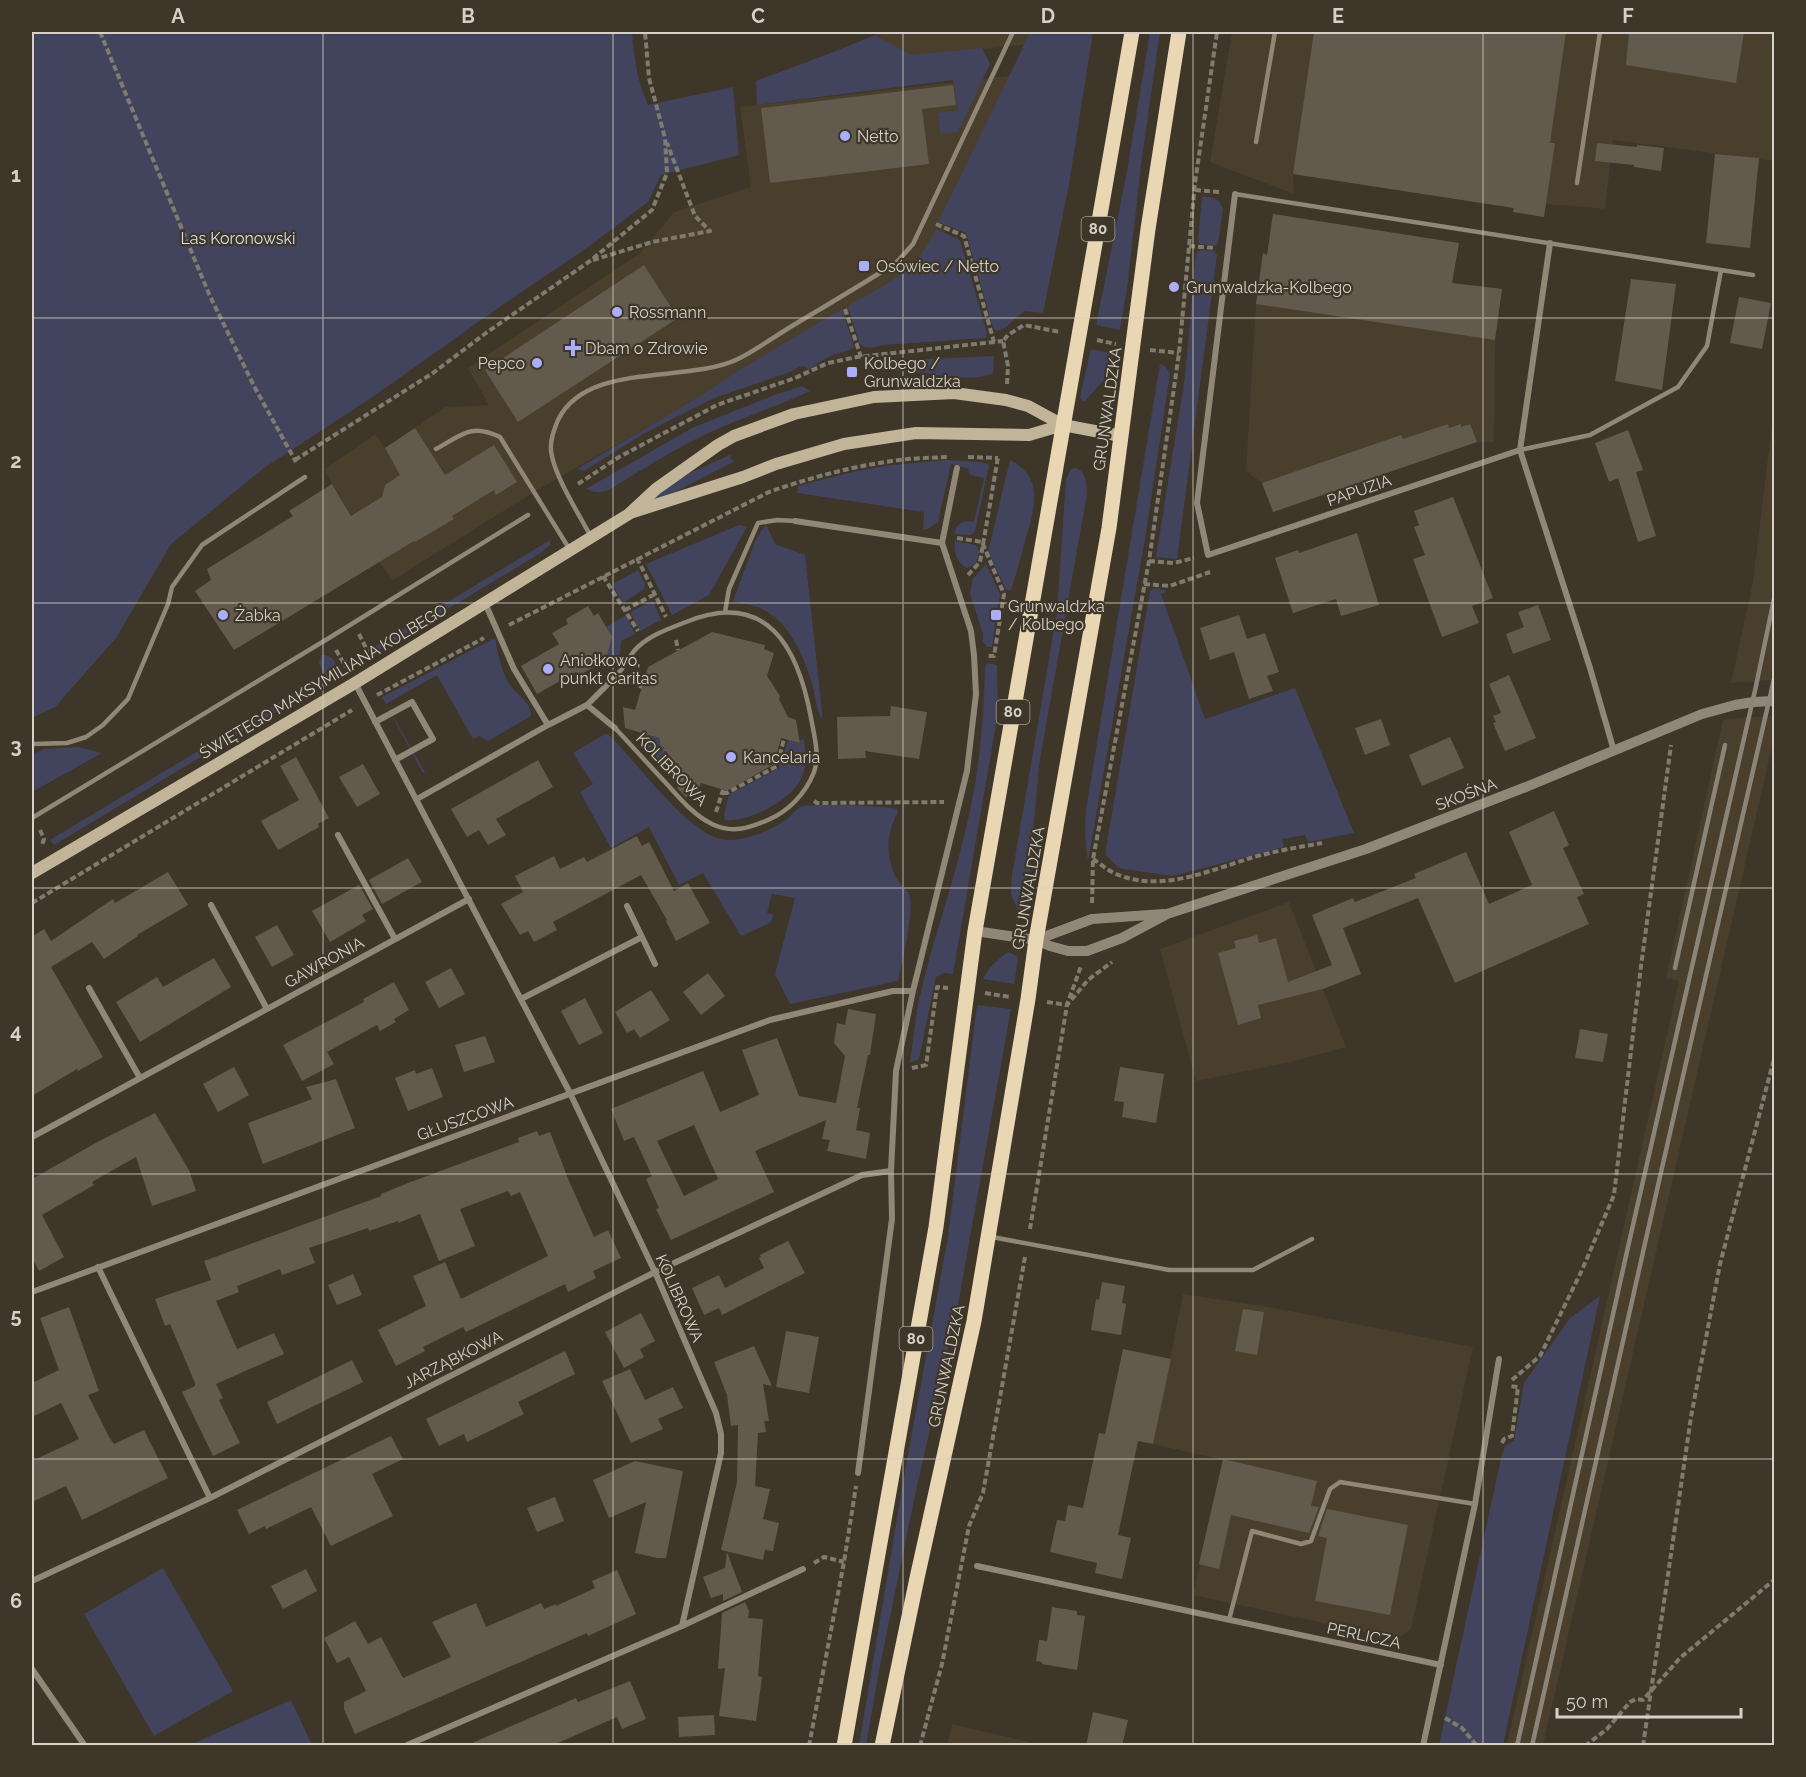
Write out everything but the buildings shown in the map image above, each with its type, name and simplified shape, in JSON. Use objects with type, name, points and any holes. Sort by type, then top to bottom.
[{"type":"main road","name":"GRUNWALDZKA","points":[[844,1746],[936,1227],[975,931],[1132,32]]},
{"type":"main road","name":"GRUNWALDZKA","points":[[882,1746],[974,1321],[989,1237],[1036,940],[1109,528],[1148,229],[1179,32]]},
{"type":"main road","name":"ŚWIĘTEGO MAKSYMILIANA KOLBEGO","points":[[32,873],[378,670],[629,514],[656,489],[734,436],[794,414],[874,397],[954,393],[1006,400],[1028,406],[1063,426],[1121,436]]},
{"type":"main road","name":"ŚWIĘTEGO MAKSYMILIANA KOLBEGO","points":[[629,514],[776,464],[844,444],[916,433],[1029,435],[1063,426]]},
{"type":"street","points":[[1208,555],[1197,503],[1235,194]]},
{"type":"street","points":[[1550,243],[1520,450],[1590,668],[1614,751]]},
{"type":"street","name":"PAPUZIA","points":[[1208,555],[1520,450]]},
{"type":"street","points":[[858,1473],[892,1218],[891,1171],[896,1071],[913,991],[967,771],[976,694],[971,631],[942,543],[957,468]]},
{"type":"street","points":[[795,521],[942,543]]},
{"type":"street","points":[[484,603],[514,669],[548,725]]},
{"type":"street","name":"KOLIBROWA","points":[[417,799],[587,705],[619,673]]},
{"type":"street","name":"KOLIBROWA","points":[[355,683],[570,1093],[655,1272],[716,1413],[721,1434],[721,1453],[682,1626]]},
{"type":"street","name":"SKOŚNA","points":[[975,931],[1036,940],[1068,951],[1087,951],[1122,938],[1167,914],[1366,849],[1526,787],[1702,714],[1735,705],[1774,701]]},
{"type":"street","points":[[375,722],[412,702],[433,739],[395,760]]},
{"type":"street","name":"KOLIBROWA","points":[[587,705],[615,728]]},
{"type":"street","points":[[338,835],[395,939]]},
{"type":"street","name":"GAWRONIA","points":[[32,1137],[469,899]]},
{"type":"street","points":[[211,905],[267,1010]]},
{"type":"street","points":[[627,906],[655,964]]},
{"type":"street","name":"SKOŚNA","points":[[1036,940],[1092,919],[1167,914]]},
{"type":"street","points":[[521,999],[642,937]]},
{"type":"street","points":[[89,988],[140,1078]]},
{"type":"street","name":"GŁUSZCOWA","points":[[32,1292],[770,1020],[893,991],[913,991]]},
{"type":"street","name":"JARZĄBKOWA","points":[[32,1581],[210,1498],[655,1272],[862,1175],[891,1171]]},
{"type":"street","points":[[98,1268],[210,1498]]},
{"type":"street","points":[[1424,1746],[1475,1504],[1499,1359]]},
{"type":"street","name":"PERLICZA","points":[[977,1566],[1441,1665]]},
{"type":"street","points":[[405,1746],[682,1626],[803,1569]]},
{"type":"street","points":[[32,1670],[85,1746]]},
{"type":"lane","points":[[591,537],[557,471],[551,450],[552,432],[572,402],[590,390],[612,382],[706,369],[736,360],[897,262],[913,244],[1013,32]]},
{"type":"lane","points":[[1256,142],[1275,32]]},
{"type":"lane","points":[[1577,183],[1600,32]]},
{"type":"lane","points":[[1235,194],[1753,275]]},
{"type":"lane","name":"PAPUZIA","points":[[1520,450],[1590,435],[1678,387],[1707,346],[1721,270]]},
{"type":"lane","points":[[436,449],[473,429],[488,431],[500,437],[570,550]]},
{"type":"lane","points":[[32,744],[67,743],[86,737],[103,726],[128,699],[168,604],[172,587],[202,545],[305,477]]},
{"type":"lane","points":[[32,817],[528,515]]},
{"type":"lane","points":[[725,612],[729,588],[758,523],[777,520],[795,521]]},
{"type":"lane","name":"KOLIBROWA","points":[[615,728],[676,795],[700,817],[722,829],[735,831],[774,818],[808,787],[815,769],[816,755],[810,711],[801,678],[785,643],[776,631],[763,622],[750,616],[725,612],[706,614],[644,642],[634,651],[619,673]]},
{"type":"lane","points":[[989,1237],[1169,1270],[1253,1270],[1312,1239]]},
{"type":"lane","points":[[1229,1620],[1252,1531],[1301,1544],[1311,1541],[1330,1489],[1340,1482],[1475,1504]]},
{"type":"path","points":[[100,32],[209,294],[254,386],[305,477]]},
{"type":"path","points":[[590,261],[652,242],[710,231],[695,216],[665,138],[650,78],[645,32]]},
{"type":"path","points":[[1092,919],[1093,859],[1149,561],[1179,354],[1195,190],[1217,32]]},
{"type":"path","points":[[295,460],[433,373],[590,261],[652,210],[667,173],[665,138]]},
{"type":"path","points":[[1195,190],[1235,194]]},
{"type":"path","points":[[925,219],[964,236],[994,342]]},
{"type":"path","points":[[1189,246],[1228,249]]},
{"type":"path","points":[[841,296],[861,357]]},
{"type":"path","points":[[567,491],[619,457],[717,405],[795,378],[828,363],[861,357],[1003,341]]},
{"type":"path","points":[[32,903],[388,689],[637,558],[769,492],[841,470],[893,461],[951,456]]},
{"type":"path","points":[[955,584],[980,562],[998,458],[960,457]]},
{"type":"path","points":[[942,543],[955,538],[982,542]]},
{"type":"path","points":[[974,655],[994,656],[1004,594],[982,542]]},
{"type":"path","points":[[1144,584],[1170,586],[1211,571],[1208,555],[1174,564],[1149,561]]},
{"type":"path","points":[[637,558],[672,628]]},
{"type":"path","points":[[603,576],[644,642]]},
{"type":"path","points":[[625,609],[655,594]]},
{"type":"path","points":[[352,623],[388,689]]},
{"type":"path","points":[[328,638],[355,683]]},
{"type":"path","points":[[1494,1395],[1540,1356],[1582,1270],[1614,1195],[1673,726]]},
{"type":"path","points":[[711,824],[723,791],[727,793],[777,766],[784,739]]},
{"type":"path","points":[[801,795],[817,803],[959,802]]},
{"type":"path","points":[[32,817],[44,839],[43,844],[37,848]]},
{"type":"path","points":[[1093,859],[1112,873],[1154,882],[1185,878],[1255,857],[1330,841]]},
{"type":"path","points":[[920,1746],[942,1664],[969,1526],[983,1493],[1028,1243],[1067,1005],[1087,951]]},
{"type":"path","points":[[1067,1005],[1088,980],[1115,959]]},
{"type":"path","points":[[896,1071],[926,1065],[937,987],[1067,1005]]},
{"type":"path","points":[[1643,1746],[1691,1417],[1720,1264],[1774,1059]]},
{"type":"path","points":[[809,1746],[844,1562],[858,1473]]},
{"type":"path","points":[[803,1569],[824,1557],[844,1562]]},
{"type":"path","points":[[1585,1746],[1606,1729],[1630,1702],[1642,1700],[1680,1658],[1774,1580]]},
{"type":"path","points":[[1445,1718],[1462,1728],[1477,1746]]},
{"type":"shaded area","points":[[873,32],[1036,32],[1032,44],[905,57]]},
{"type":"shaded area","points":[[1232,32],[1774,32],[1774,161],[1613,140],[1605,209],[1546,204],[1544,217],[1513,212],[1514,208],[1293,174],[1294,194],[1210,162]]},
{"type":"shaded area","points":[[1016,75],[941,238],[904,281],[539,489],[393,580],[379,562],[324,470],[375,434],[385,448],[446,407],[489,405],[468,368],[640,253],[674,212],[751,187],[740,107]]},
{"type":"shaded area","points":[[1273,214],[1459,243],[1452,283],[1502,289],[1495,340],[1494,442],[1477,442],[1273,512],[1262,483],[1246,471],[1256,304],[1263,253],[1267,255]]},
{"type":"shaded area","points":[[1774,407],[1774,680],[1731,683],[1753,582]]},
{"type":"shaded area","points":[[1774,717],[1774,738],[1543,1745],[1507,1745],[1679,981],[1666,978],[1723,720]]},
{"type":"shaded area","points":[[1289,902],[1346,1047],[1291,1062],[1196,1081],[1160,949]]},
{"type":"shaded area","points":[[1183,1294],[1275,1308],[1473,1347],[1411,1629],[1397,1639],[1193,1595],[1223,1460],[1153,1444]]},
{"type":"shaded area","points":[[952,1724],[1037,1744],[1044,1745],[947,1745]]},
{"type":"green space","name":"Las Koronowski","points":[[32,32],[632,32],[637,69],[648,105],[733,87],[739,155],[661,175],[648,202],[584,250],[374,396],[264,468],[171,544],[116,638],[55,707],[32,718]]},
{"type":"green space","points":[[1030,32],[1093,32],[1069,184],[1043,313],[1025,311],[1006,327],[997,331],[993,328],[966,233],[938,222]]},
{"type":"green space","points":[[1150,32],[1160,32],[1120,330],[1096,325],[1126,177]]},
{"type":"green space","points":[[875,35],[911,55],[982,48],[990,64],[958,132],[940,133],[938,113],[958,110],[953,80],[757,105],[756,81]]},
{"type":"green space","points":[[1202,197],[1211,197],[1219,201],[1223,209],[1218,243],[1215,246],[1200,244],[1198,241]]},
{"type":"green space","points":[[936,229],[960,240],[987,333],[986,338],[864,347],[859,343],[848,306],[884,286],[909,268],[922,254]]},
{"type":"green space","points":[[1201,250],[1214,251],[1217,255],[1177,559],[1156,557],[1185,377],[1196,253]]},
{"type":"green space","points":[[842,309],[854,347],[852,349],[825,359],[809,370],[805,366],[799,367],[714,398],[645,433],[584,471],[577,469],[702,395]]},
{"type":"green space","points":[[1091,349],[1114,354],[1103,381],[1085,401],[1082,401],[1080,398]]},
{"type":"green space","points":[[994,356],[993,373],[982,377],[888,371],[889,361]]},
{"type":"green space","points":[[1160,364],[1165,366],[1170,374],[1145,539],[1088,861],[1085,832],[1087,803]]},
{"type":"green space","points":[[802,386],[810,391],[706,434],[669,453],[609,490],[598,492],[586,489],[692,428]]},
{"type":"green space","points":[[732,454],[730,457],[735,461],[650,505],[648,499],[690,473]]},
{"type":"green space","points":[[946,460],[982,462],[989,465],[975,531],[971,535],[954,534],[961,523],[974,522],[984,478],[971,475],[968,472],[969,469],[951,464],[938,522],[923,530],[924,512],[797,493],[798,486],[848,473],[884,466]]},
{"type":"green space","points":[[1010,460],[1029,476],[1033,485],[1034,506],[1011,590],[1006,590],[988,552]]},
{"type":"green space","points":[[1075,468],[1084,475],[1087,494],[1039,765],[1027,907],[1018,910],[1011,894],[1012,875],[1057,612],[1066,479],[1071,469]]},
{"type":"green space","points":[[766,524],[775,544],[805,555],[822,719],[804,661],[787,630],[779,621],[760,608],[733,601],[756,539]]},
{"type":"green space","points":[[739,525],[747,527],[709,595],[672,615],[646,564]]},
{"type":"green space","points":[[550,540],[550,545],[539,554],[376,652],[375,646]]},
{"type":"green space","points":[[955,541],[976,545],[980,551],[975,564],[967,568],[958,560],[955,553]]},
{"type":"green space","points":[[986,564],[1000,594],[992,647],[987,647],[983,642],[983,634],[970,594],[973,579]]},
{"type":"green space","points":[[638,570],[645,584],[644,589],[623,603],[612,584]]},
{"type":"green space","points":[[1155,588],[1167,591],[1161,594],[1205,719],[1295,688],[1354,833],[1308,842],[1305,835],[1282,839],[1284,847],[1173,876],[1123,869],[1106,855],[1150,591]]},
{"type":"green space","points":[[653,601],[661,620],[640,631],[631,614],[632,611]]},
{"type":"green space","points":[[626,615],[635,634],[621,641],[619,657],[607,669],[601,657],[606,627]]},
{"type":"green space","points":[[495,638],[504,674],[510,685],[527,703],[531,716],[488,741],[479,736],[473,739],[437,675],[386,704],[425,772],[423,773],[382,697]]},
{"type":"green space","points":[[321,655],[329,656],[334,661],[337,668],[336,676],[54,845],[50,840],[325,675],[319,664]]},
{"type":"green space","points":[[987,663],[997,665],[998,713],[953,974],[944,973],[936,977],[919,1059],[910,1063],[919,1000],[958,862],[973,797],[981,740]]},
{"type":"green space","points":[[641,732],[663,740],[659,742],[665,743],[668,748],[664,751],[670,752],[666,755],[672,757],[668,759],[674,762],[670,764],[680,776],[678,784],[641,743]]},
{"type":"green space","points":[[608,734],[660,792],[689,820],[717,838],[734,840],[763,832],[787,819],[800,807],[806,806],[848,805],[897,809],[889,837],[890,862],[898,881],[908,892],[910,901],[907,936],[898,981],[790,1004],[775,974],[795,898],[772,894],[767,913],[774,915],[770,923],[741,936],[703,873],[679,885],[649,827],[611,848],[580,792],[593,784],[573,753]]},
{"type":"green space","points":[[803,738],[806,753],[805,764],[796,787],[778,802],[757,814],[735,820],[725,820],[729,795],[779,768],[788,740],[798,743]]},
{"type":"green space","points":[[78,747],[102,753],[32,792],[32,754],[44,749]]},
{"type":"green space","points":[[1008,952],[1017,956],[1018,960],[1014,984],[983,979],[994,964]]},
{"type":"green space","points":[[977,1005],[1011,1009],[959,1299],[914,1500],[866,1745],[859,1745],[905,1471],[948,1237]]},
{"type":"green space","points":[[1600,1296],[1503,1745],[1439,1745],[1502,1454],[1506,1445],[1514,1441],[1524,1383],[1570,1318]]},
{"type":"green space","points":[[163,1568],[233,1691],[154,1736],[84,1614]]},
{"type":"green space","points":[[291,1700],[312,1745],[190,1745]]},
{"type":"railway","points":[[1517,1746],[1774,599]]},
{"type":"railway","points":[[1532,1746],[1774,679]]},
{"type":"railway","points":[[1675,968],[1725,745]]},
{"type":"place","name":"Netto","points":[[845,136]]},
{"type":"place","name":"Osówiec / Netto","points":[[864,266]]},
{"type":"place","name":"Grunwaldzka-Kolbego","points":[[1174,287]]},
{"type":"place","name":"Rossmann","points":[[617,312]]},
{"type":"place","name":"Dbam o Zdrowie","points":[[573,348]]},
{"type":"place","name":"Pepco","points":[[537,363]]},
{"type":"place","name":"Kolbego / Grunwaldzka","points":[[852,372]]},
{"type":"place","name":"Żabka","points":[[223,615]]},
{"type":"place","name":"Grunwaldzka / Kolbego","points":[[996,615]]},
{"type":"place","name":"Aniołkowo, punkt Caritas","points":[[548,669]]},
{"type":"place","name":"Kancelaria","points":[[731,757]]}]
